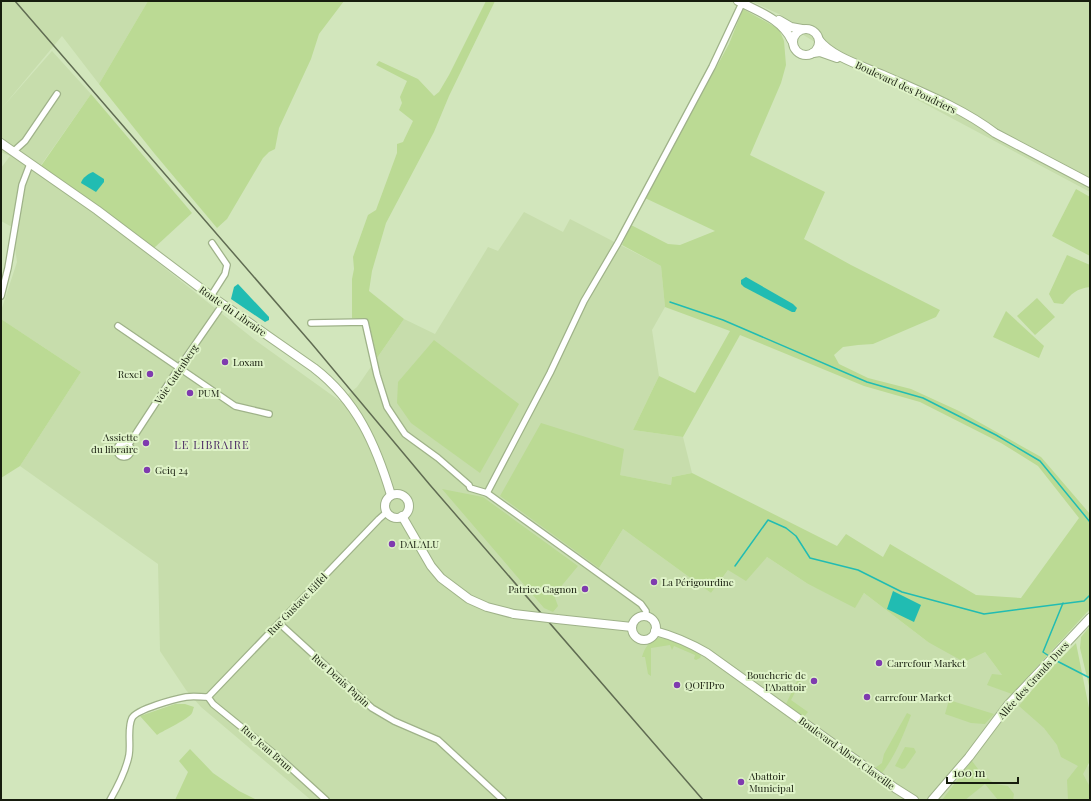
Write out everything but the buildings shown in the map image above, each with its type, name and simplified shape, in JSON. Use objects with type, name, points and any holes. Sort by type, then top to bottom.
[{"type":"main road","points":[[741,2],[765,14],[786,31],[792,41],[794,49],[798,52],[808,55],[816,50],[819,40],[813,31],[809,29],[791,27],[750,1]]},
{"type":"main road","points":[[792,41],[795,34],[802,29]]},
{"type":"main road","name":"Boulevard des Poudriers","points":[[819,40],[823,45],[840,56],[937,99],[983,124],[995,133],[1090,183]]},
{"type":"main road","name":"Boulevard des Poudriers","points":[[812,53],[820,52],[861,68],[912,92],[980,128],[995,133]]},
{"type":"main road","name":"Route du Libraire","points":[[1,143],[97,210],[211,296],[328,379],[344,396],[367,431],[392,496]]},
{"type":"main road","points":[[398,494],[402,495],[407,500],[408,507],[405,514],[402,516],[395,517],[387,512],[385,508],[386,501],[392,496],[398,494]]},
{"type":"main road","points":[[402,516],[431,566],[441,578],[469,599],[486,607],[514,614],[632,627]]},
{"type":"main road","points":[[646,617],[652,620],[655,631],[650,638],[640,639],[634,634],[632,627],[633,623],[638,618],[646,617]]},
{"type":"main road","name":"Allée des Grands Ducs","points":[[932,800],[969,757],[1008,705],[1090,618]]},
{"type":"main road","name":"Boulevard Albert Claveille","points":[[655,631],[693,644],[707,653],[895,788],[914,800]]},
{"type":"main road","name":"Boulevard Albert Claveille","points":[[780,706],[905,800]]},
{"type":"street","points":[[487,492],[550,372],[584,301],[618,243],[712,67],[741,2]]},
{"type":"street","points":[[14,152],[25,141],[56,94]]},
{"type":"street","points":[[1,296],[8,268],[22,185],[30,164]]},
{"type":"street","points":[[211,296],[224,274],[227,265],[212,243]]},
{"type":"street","name":"Voie Gutenberg","points":[[129,444],[223,304]]},
{"type":"street","points":[[311,323],[365,322],[377,375],[387,407],[405,434],[464,480],[470,488],[487,492],[641,604],[646,611],[646,617]]},
{"type":"street","points":[[118,326],[235,406],[269,414]]},
{"type":"street","name":"Rue Gustave Eiffel","points":[[208,697],[387,512]]},
{"type":"street","name":"Rue Denis Papin","points":[[279,623],[372,708],[394,721],[438,740],[503,800]]},
{"type":"street","points":[[110,800],[124,772],[129,755],[130,722],[133,716],[161,704],[186,697],[208,697]]},
{"type":"street","name":"Rue Jean Brun","points":[[208,697],[213,704],[265,746],[326,800]]},
{"type":"shaded area","points":[[1,1],[148,1],[99,84],[62,36],[1,109]]},
{"type":"shaded area","points":[[148,1],[344,1],[319,34],[311,59],[279,128],[275,149],[263,158],[227,219],[217,228],[99,84]]},
{"type":"shaded area","points":[[486,1],[495,1],[449,96],[434,132],[386,223],[372,271],[369,291],[404,319],[377,358],[368,320],[352,318],[353,257],[368,215],[376,210],[397,153],[397,144],[403,142],[413,121],[399,110],[402,103],[400,97],[407,81],[376,65],[379,61],[418,79],[434,96],[439,92],[449,75]]},
{"type":"shaded area","points":[[751,1],[1090,1],[1090,192],[854,66],[792,28],[781,15]]},
{"type":"shaded area","points":[[743,9],[779,29],[784,41],[786,65],[781,83],[750,155],[825,192],[804,239],[851,265],[940,310],[936,317],[873,344],[843,347],[834,355],[839,364],[868,378],[911,389],[959,411],[1041,457],[1090,514],[1090,609],[1012,694],[987,685],[992,674],[1002,675],[985,652],[964,662],[928,642],[864,593],[855,608],[808,584],[767,557],[746,581],[728,570],[711,593],[623,529],[599,568],[500,496],[541,423],[624,449],[620,475],[671,485],[672,477],[692,473],[837,546],[846,534],[883,557],[890,544],[976,595],[1021,598],[1079,518],[1038,466],[1001,443],[920,402],[864,386],[740,335],[683,437],[633,430],[659,376],[695,393],[730,331],[665,307],[661,266],[622,245],[631,225],[668,244],[680,245],[715,231],[645,198],[729,44]]},
{"type":"shaded area","points":[[52,51],[91,94],[41,165],[154,248],[152,258],[255,340],[340,401],[357,387],[404,319],[435,334],[488,247],[498,251],[524,212],[563,232],[570,219],[661,266],[665,307],[652,330],[659,376],[633,430],[683,437],[692,473],[672,477],[671,485],[620,475],[599,568],[623,529],[711,593],[728,570],[767,557],[808,584],[855,607],[864,593],[928,642],[985,652],[1002,675],[1006,677],[1090,768],[1090,800],[311,800],[201,707],[186,690],[160,651],[158,564],[20,466],[81,372],[1,319],[1,311],[17,262],[12,227],[1,221],[1,168],[10,156],[1,152],[1,109]]},
{"type":"shaded area","points":[[91,94],[192,213],[154,248],[41,166]]},
{"type":"shaded area","points":[[1076,189],[1090,197],[1090,256],[1052,236]]},
{"type":"shaded area","points":[[1067,255],[1090,265],[1090,287],[1075,292],[1063,304],[1054,303],[1049,294]]},
{"type":"shaded area","points":[[1037,298],[1055,317],[1035,335],[1017,316]]},
{"type":"shaded area","points":[[1006,311],[1044,346],[1039,358],[993,337]]},
{"type":"shaded area","points":[[1,319],[81,372],[20,466],[1,478]]},
{"type":"shaded area","points":[[434,340],[519,404],[480,473],[411,423],[397,403],[398,382]]},
{"type":"shaded area","points":[[442,489],[483,497],[578,566],[554,595],[558,606],[553,612],[544,608]]},
{"type":"shaded area","points":[[1090,626],[1090,690],[1080,648],[1081,637]]},
{"type":"shaded area","points":[[657,638],[663,638],[679,643],[700,654],[701,656],[696,660],[694,659],[695,655],[674,646],[672,650],[670,645],[651,648],[651,676],[648,674],[645,657],[642,657],[647,646]]},
{"type":"shaded area","points":[[1076,643],[1090,713],[1090,761],[1083,774],[1090,787],[1090,800],[1068,800],[1067,780],[1078,766],[1061,757],[1057,745],[1044,728],[1019,706],[1042,678]]},
{"type":"shaded area","points":[[798,679],[802,679],[791,700],[808,712],[804,717],[788,707],[786,704]]},
{"type":"shaded area","points":[[949,700],[994,714],[985,724],[971,723],[945,714]]},
{"type":"shaded area","points":[[175,704],[185,704],[194,707],[192,713],[157,735],[140,716]]},
{"type":"shaded area","points":[[907,713],[911,715],[902,738],[895,753],[881,774],[875,768],[882,763],[884,754]]},
{"type":"shaded area","points":[[905,747],[914,748],[916,752],[905,768],[902,769],[895,766]]},
{"type":"shaded area","points":[[190,749],[213,773],[239,791],[257,800],[175,800],[188,772],[179,761]]},
{"type":"shaded area","points":[[972,761],[981,773],[995,784],[1008,786],[1014,794],[1013,800],[998,800],[985,784],[965,800],[942,800]]},
{"type":"water","points":[[93,172],[104,179],[104,182],[96,192],[81,183],[86,176]]},
{"type":"water","points":[[746,277],[793,304],[797,308],[795,312],[792,312],[744,287],[741,284],[741,280]]},
{"type":"water","points":[[238,284],[269,317],[269,320],[265,322],[231,299],[234,287]]},
{"type":"water","points":[[893,591],[921,605],[914,622],[887,609]]},
{"type":"waterway","points":[[670,302],[723,320],[867,382],[923,398],[996,435],[1040,461],[1090,522]]},
{"type":"waterway","points":[[735,566],[768,520],[786,528],[796,536],[810,558],[858,570],[902,592],[984,614],[1084,601],[1090,595]]},
{"type":"waterway","points":[[1049,656],[1043,652],[1063,603]]},
{"type":"waterway","points":[[1055,660],[1090,678]]},
{"type":"railway","points":[[15,1],[312,344],[430,485],[703,800]]},
{"type":"place","name":"Loxam","points":[[225,362]]},
{"type":"place","name":"Rexel","points":[[150,374]]},
{"type":"place","name":"PUM","points":[[190,393]]},
{"type":"place","name":"Assiette du libraire","points":[[146,443]]},
{"type":"place","name":"Geiq 24","points":[[147,470]]},
{"type":"place","name":"DAL'ALU","points":[[392,544]]},
{"type":"place","name":"La Périgourdine","points":[[654,582]]},
{"type":"place","name":"Patrice Gagnon","points":[[585,589]]},
{"type":"place","name":"Carrefour Market","points":[[879,663]]},
{"type":"place","name":"Boucherie de l'Abattoir","points":[[814,681]]},
{"type":"place","name":"QOFIPro","points":[[677,685]]},
{"type":"place","name":"carrefour Market","points":[[867,697]]},
{"type":"place","name":"Abattoir Municipal","points":[[741,782]]},
{"type":"district","name":"LE LIBRAIRE","points":[[212,445]]}]
